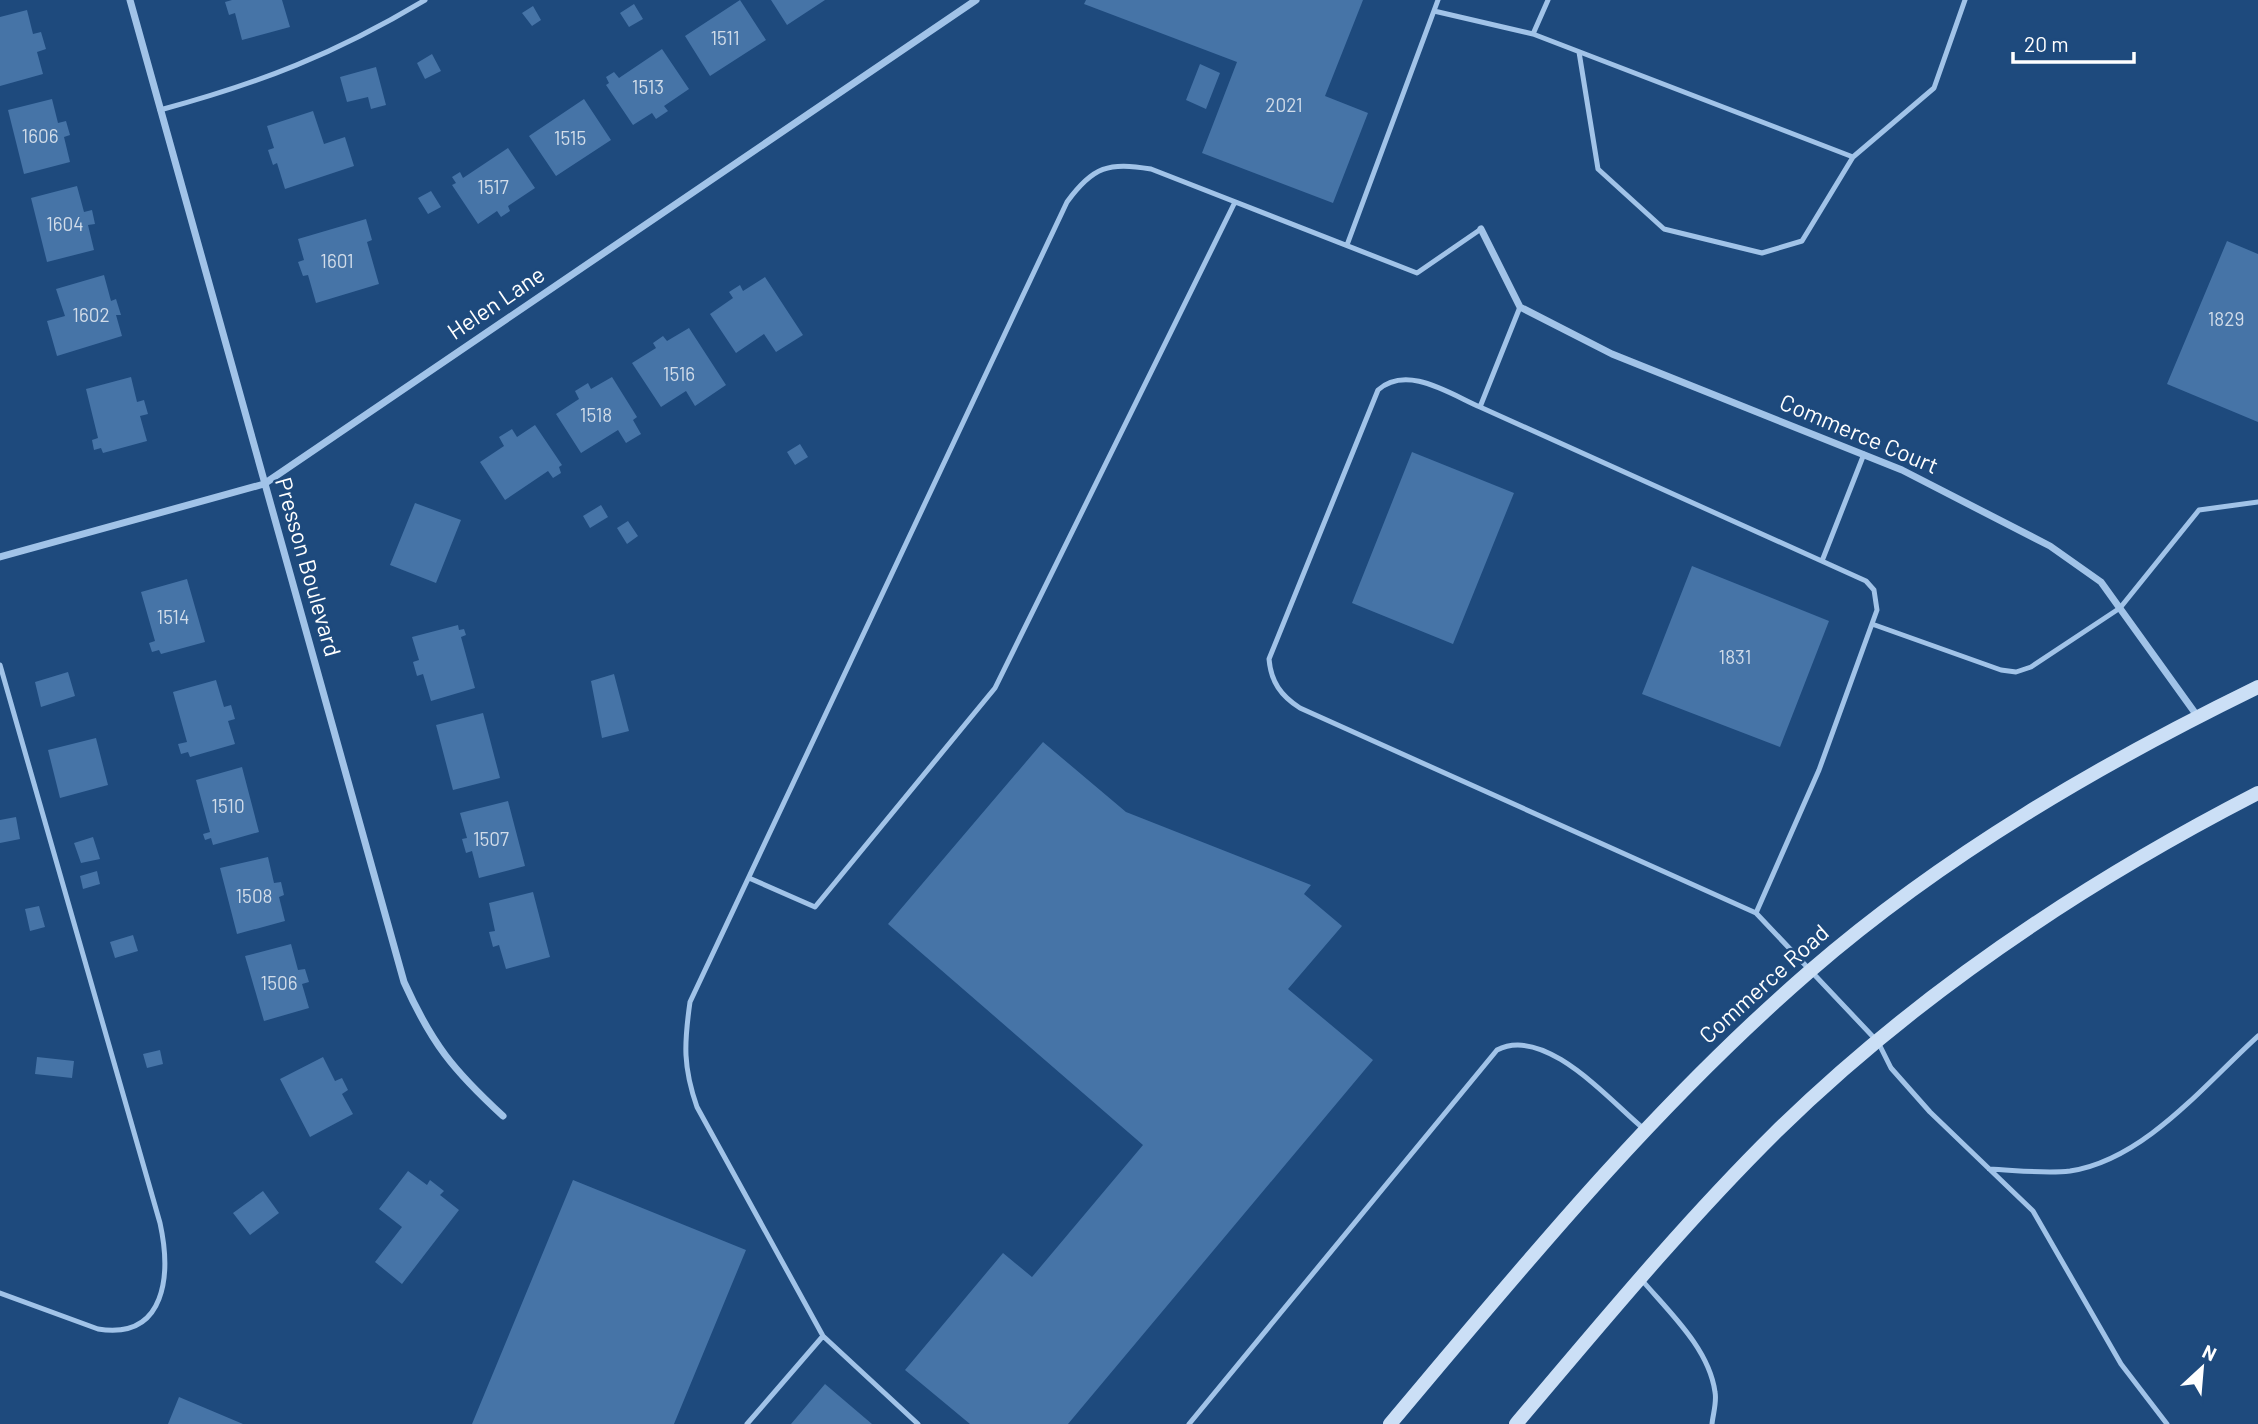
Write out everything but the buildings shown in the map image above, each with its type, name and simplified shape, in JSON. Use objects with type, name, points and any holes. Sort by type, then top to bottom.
[{"type":"main road","name":"Commerce Road","points":[[1390,1424],[1644,1129],[1704,1068],[1812,970],[1888,909],[1987,839],[2113,763],[2258,687]]},
{"type":"main road","points":[[1516,1424],[1641,1279],[1777,1131],[1878,1042],[1988,955],[2047,915],[2105,878],[2258,793]]},
{"type":"street","name":"Presson Boulevard","points":[[130,0],[404,982],[426,1030],[458,1075],[503,1116]]},
{"type":"street","name":"Helen Lane","points":[[0,557],[264,484],[976,0]]},
{"type":"street","points":[[1481,229],[1520,307]]},
{"type":"street","name":"Commerce Court","points":[[1520,307],[1612,354],[1902,470],[2050,546],[2101,582],[2198,717]]},
{"type":"lane","points":[[160,110],[241,88],[297,67],[355,40],[425,0]]},
{"type":"lane","points":[[1347,245],[1438,0]]},
{"type":"lane","points":[[1533,34],[1548,0]]},
{"type":"lane","points":[[1579,52],[1598,169],[1664,229],[1762,253],[1801,241],[1853,157],[1934,88],[1965,0]]},
{"type":"lane","points":[[1434,11],[1533,34],[1853,157]]},
{"type":"lane","points":[[918,1424],[822,1336],[698,1107],[687,1077],[683,1046],[690,1002],[1062,214],[1080,184],[1097,170],[1124,165],[1151,169],[1417,273],[1481,229]]},
{"type":"lane","points":[[749,878],[815,907],[995,688],[1235,202]]},
{"type":"lane","points":[[1480,407],[1520,307]]},
{"type":"lane","points":[[1756,913],[1819,769],[1872,624],[1877,610],[1874,590],[1866,581],[1415,379],[1399,379],[1387,383],[1378,390],[1269,659],[1276,686],[1286,699],[1300,708],[1756,913],[1878,1042],[1891,1068],[1930,1112],[2033,1211],[2121,1364],[2167,1424]]},
{"type":"lane","points":[[1822,561],[1864,454]]},
{"type":"lane","points":[[1872,624],[2001,670],[2015,672],[2032,667],[2120,608],[2199,510],[2258,502]]},
{"type":"lane","points":[[0,665],[160,1223],[167,1270],[163,1289],[147,1318],[130,1329],[98,1329],[0,1293]]},
{"type":"lane","points":[[1989,1169],[2068,1171],[2107,1161],[2138,1145],[2258,1036]]},
{"type":"lane","points":[[1189,1424],[1497,1050],[1520,1044],[1532,1045],[1555,1054],[1644,1129]]},
{"type":"lane","points":[[1641,1279],[1688,1335],[1709,1370],[1716,1394],[1712,1424]]},
{"type":"lane","points":[[747,1424],[822,1336]]}]
